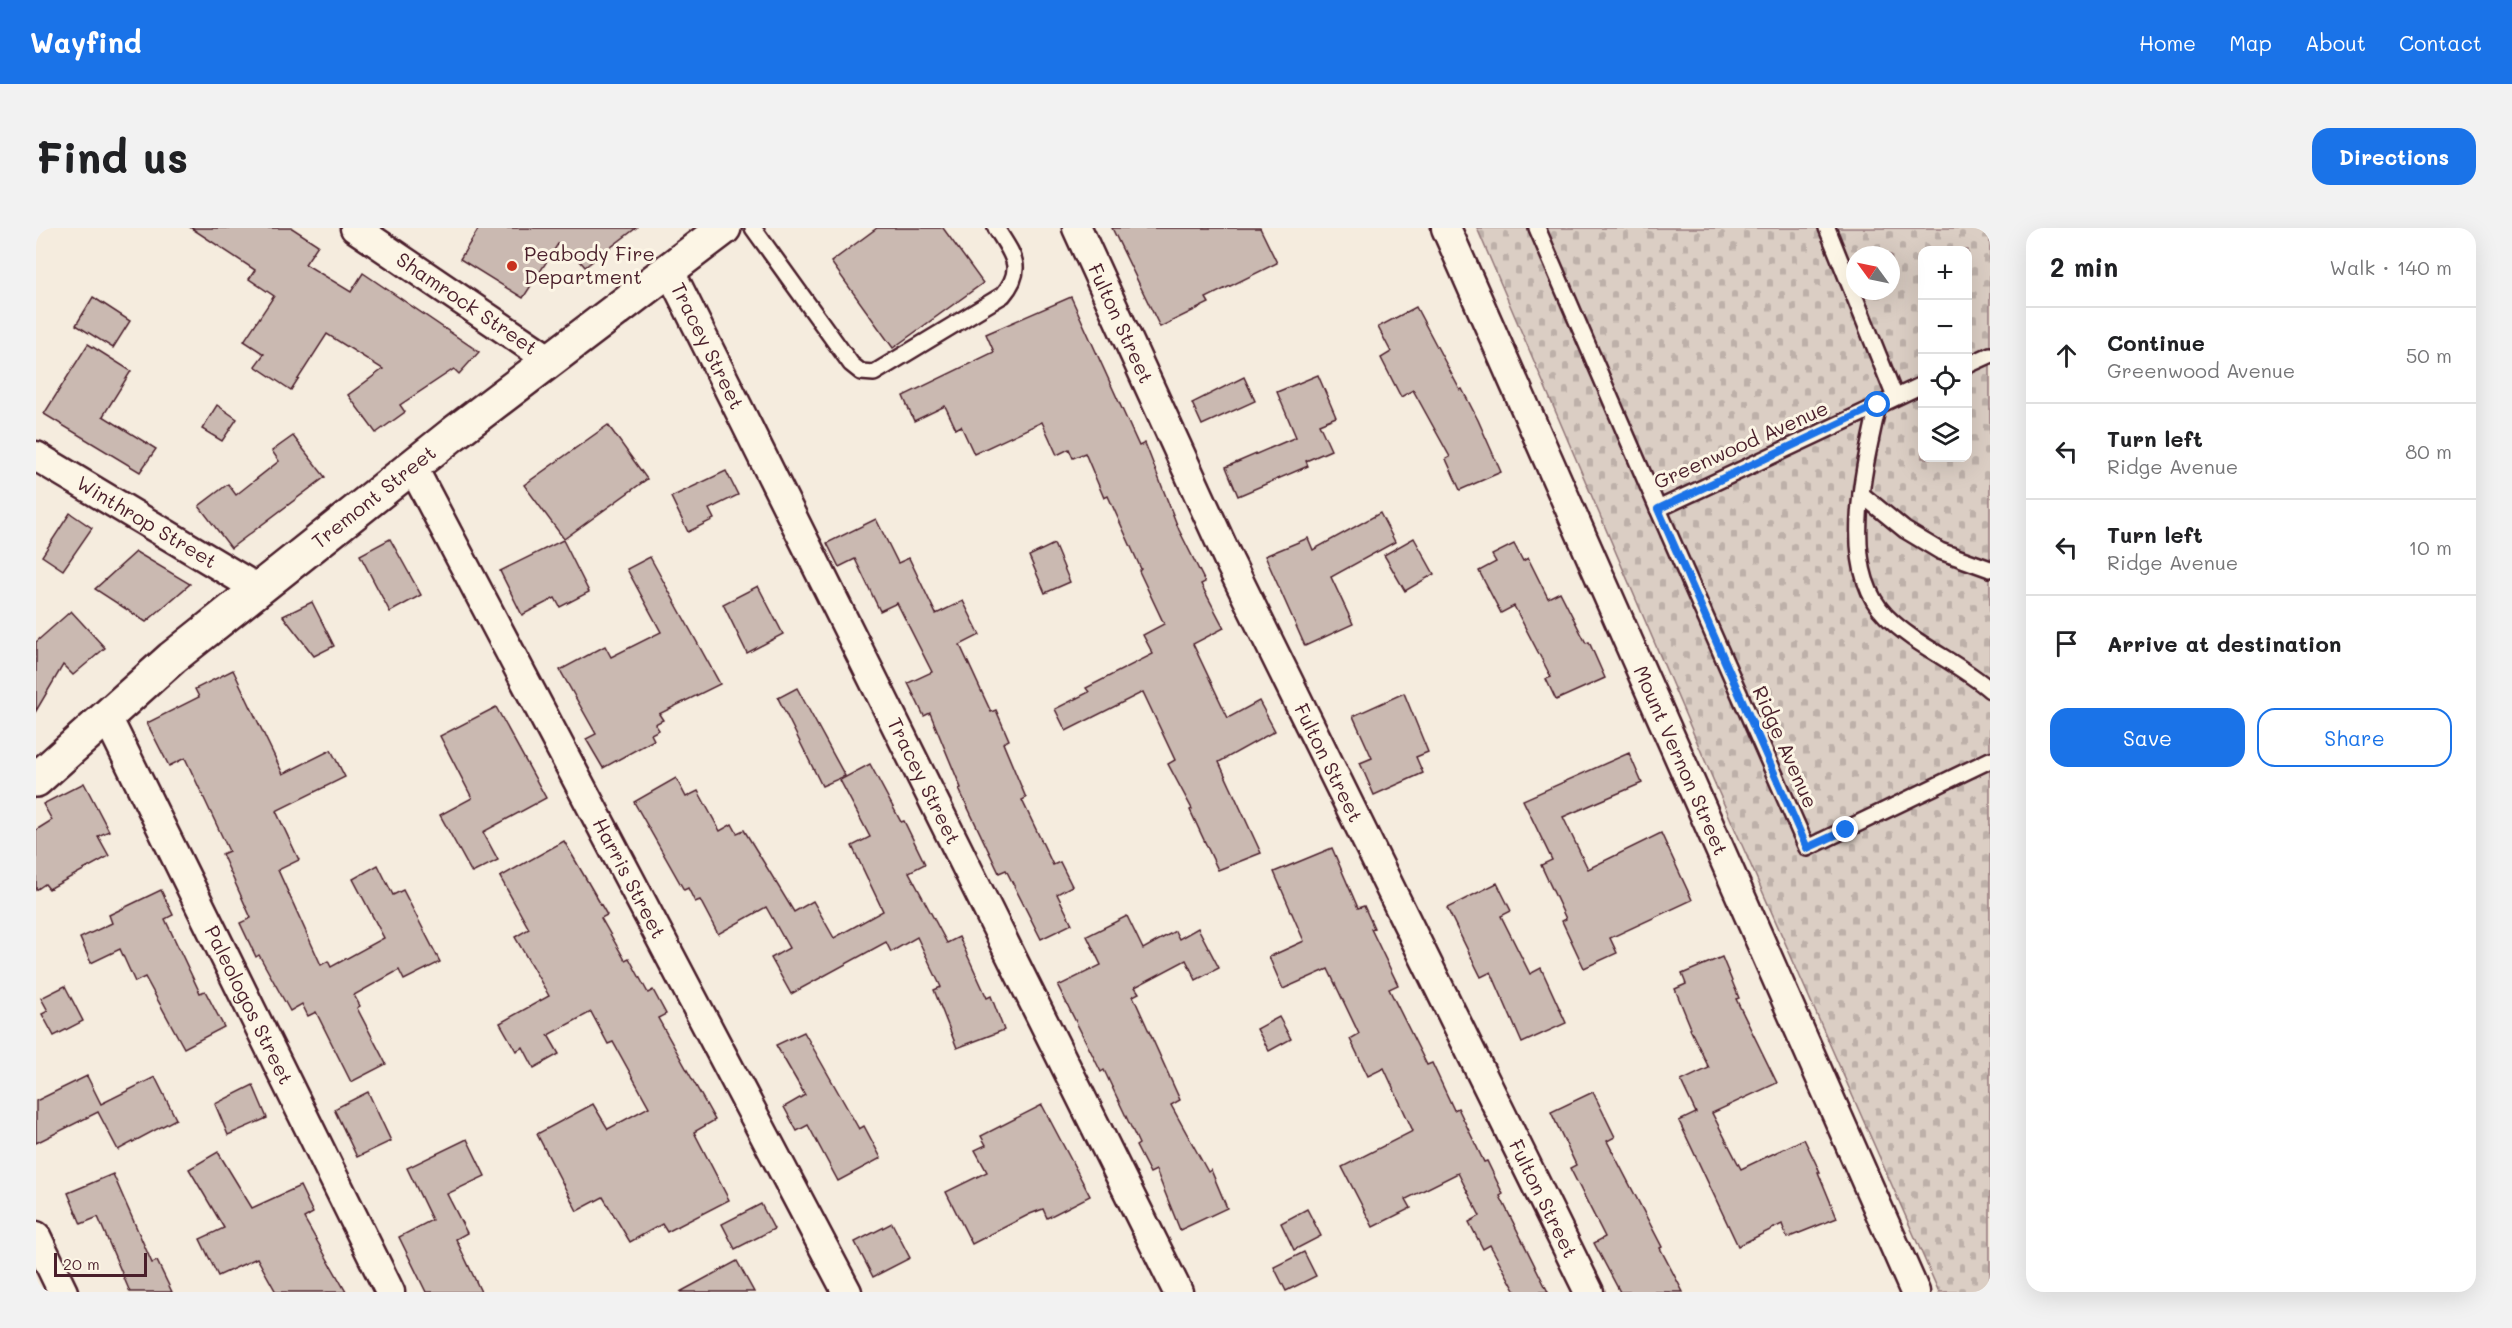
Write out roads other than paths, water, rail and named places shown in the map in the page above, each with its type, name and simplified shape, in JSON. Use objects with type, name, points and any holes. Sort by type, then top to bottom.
[{"type":"street","name":"Shamrock Street","points":[[355,228],[550,360]]},
{"type":"street","name":"Tremont Street","points":[[36,780],[172,658],[258,589],[412,466],[724,228]]},
{"type":"street","name":"Fulton Street","points":[[1077,228],[1229,561],[1588,1292]]},
{"type":"street","name":"Mount Vernon Street","points":[[1446,228],[1915,1292]]},
{"type":"street","name":"Tracey Street","points":[[669,269],[1178,1292]]},
{"type":"street","name":"Winthrop Street","points":[[36,456],[258,589]]},
{"type":"street","name":"Harris Street","points":[[412,466],[847,1292]]},
{"type":"street","name":"Paleologos Street","points":[[107,717],[390,1292]]},
{"type":"street","points":[[36,1236],[63,1292]]},
{"type":"lane","points":[[753,228],[851,364],[861,372],[874,373],[1008,290],[1016,273],[1014,258],[996,228]]},
{"type":"lane","name":"Greenwood Avenue","points":[[1537,228],[1658,509],[1918,387]]},
{"type":"lane","points":[[1827,228],[1895,397]]},
{"type":"lane","points":[[1972,363],[1990,355]]},
{"type":"lane","points":[[1878,405],[1862,480],[1859,540],[1865,580],[1872,598],[1886,616],[1913,638],[1990,690]]},
{"type":"lane","points":[[1861,494],[1905,530],[1940,550],[1990,569]]},
{"type":"lane","name":"Ridge Avenue","points":[[1658,509],[1807,848],[1990,760]]},
{"type":"place","name":"Peabody Fire Department","points":[[512,266]]}]
